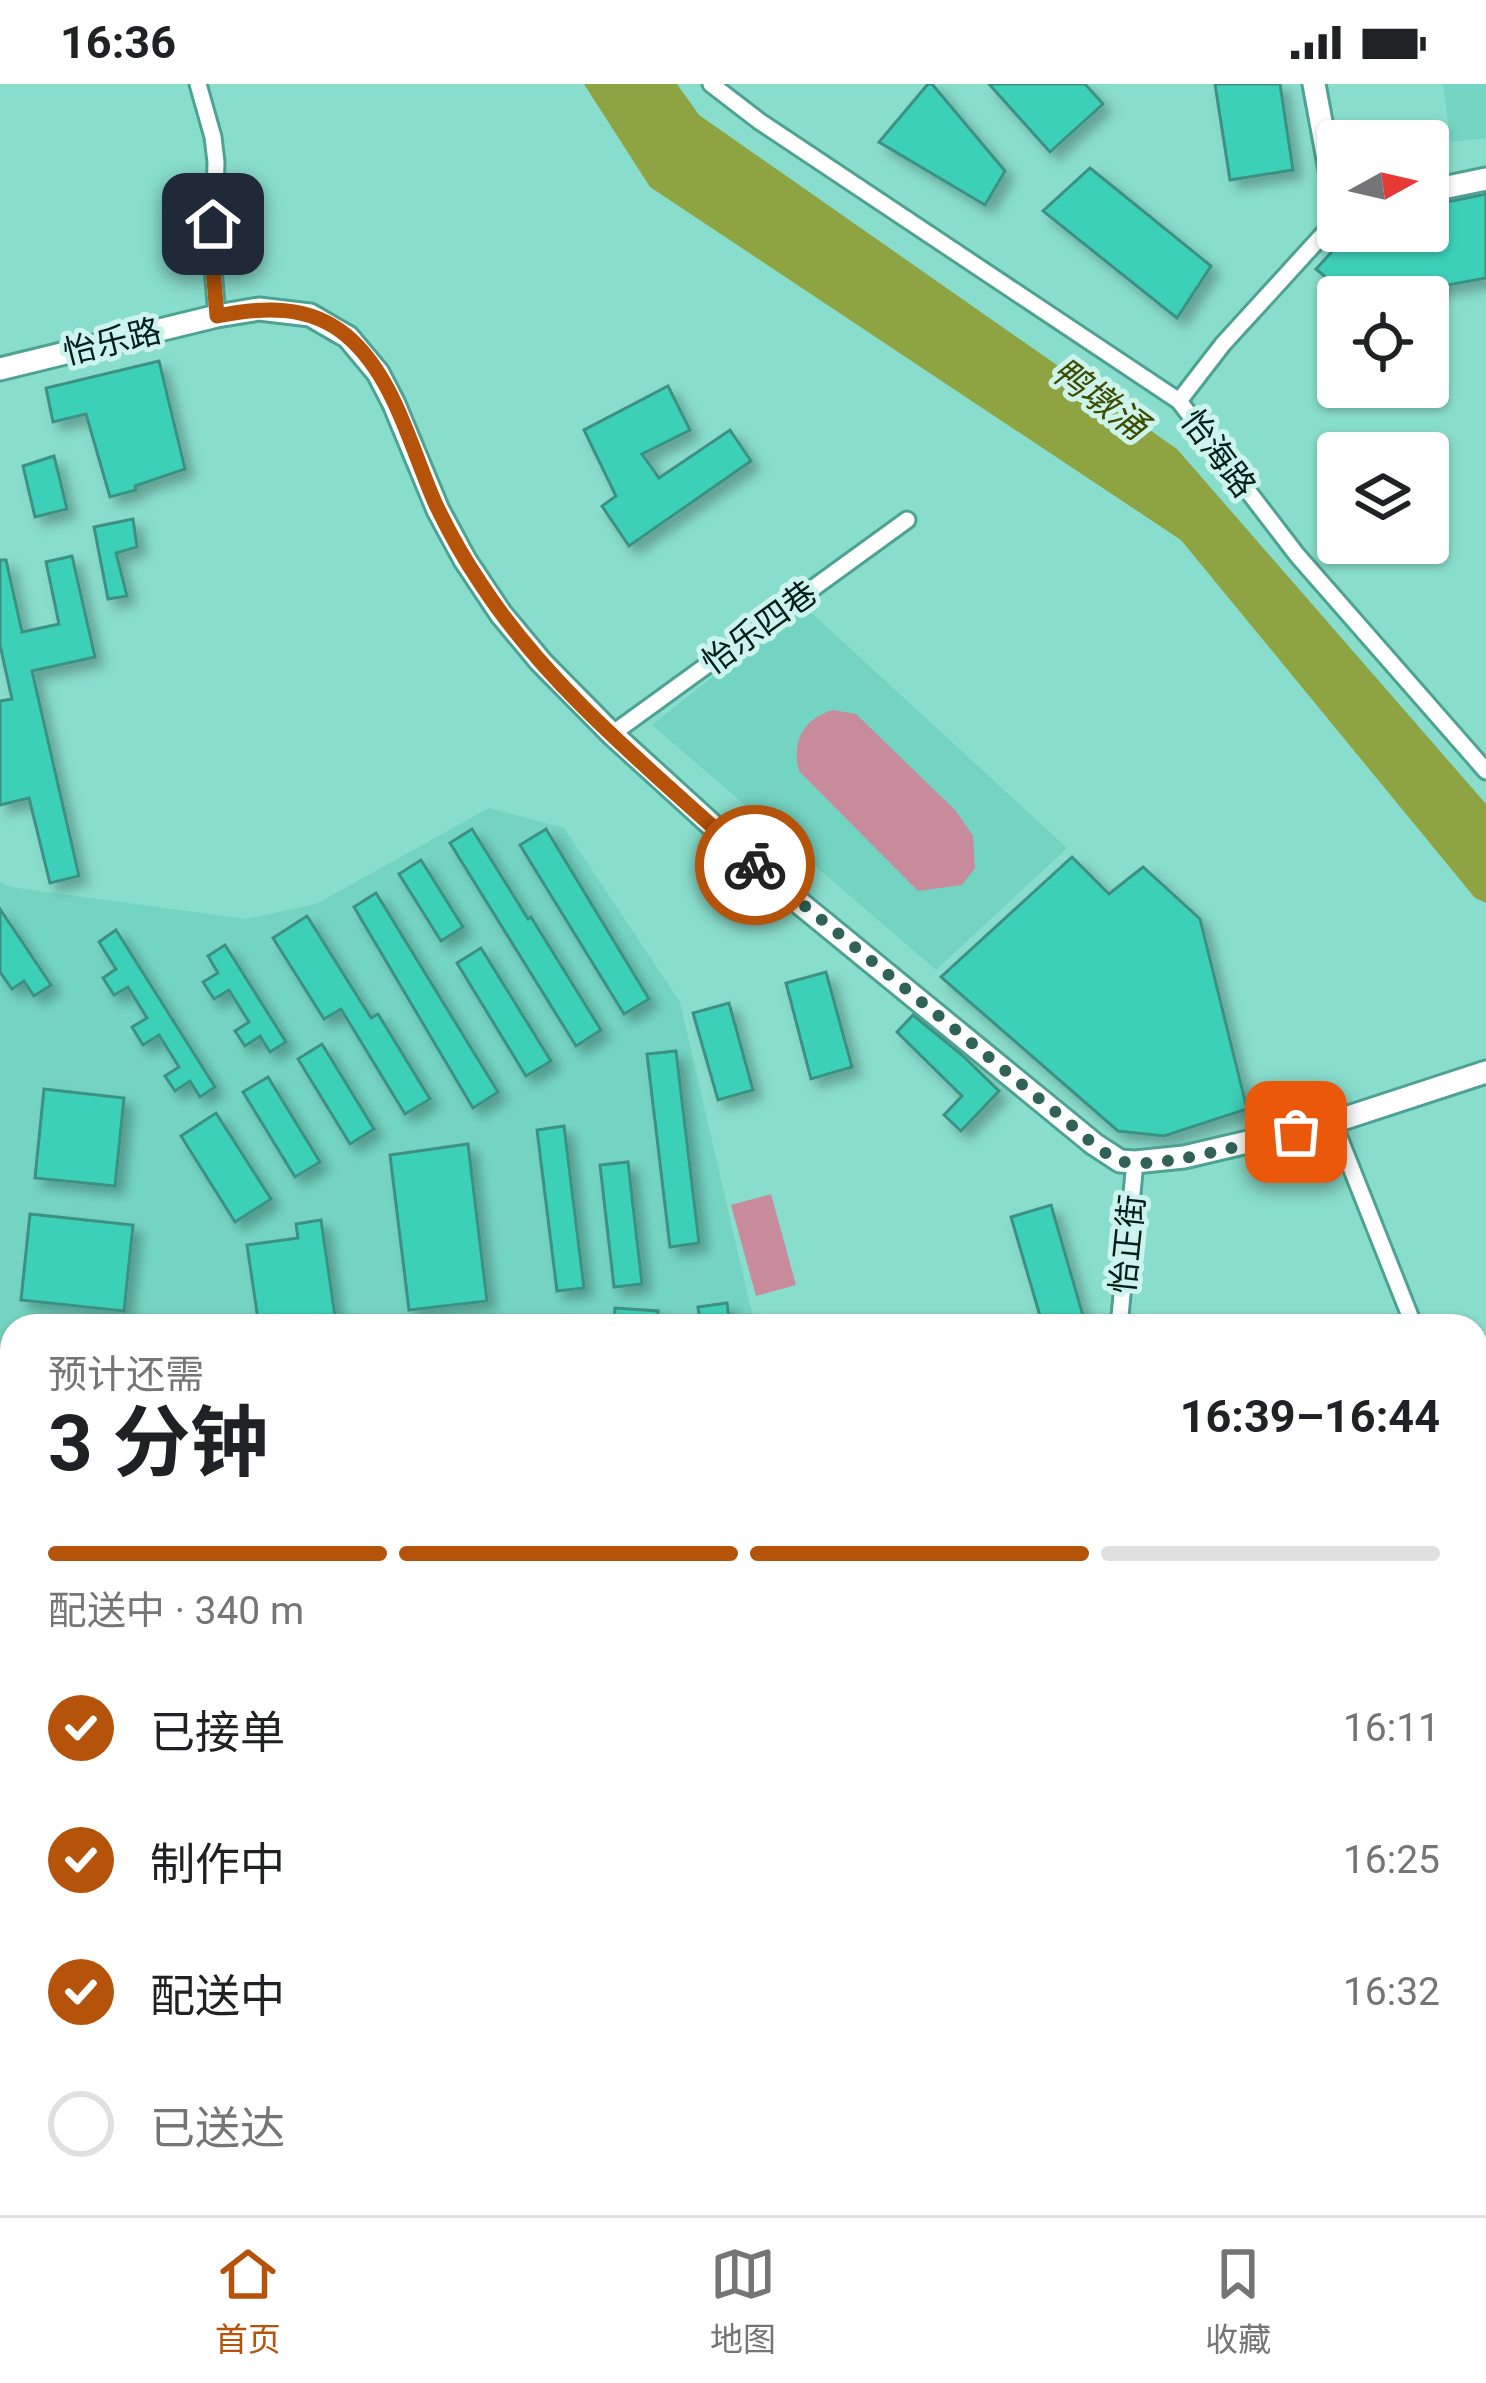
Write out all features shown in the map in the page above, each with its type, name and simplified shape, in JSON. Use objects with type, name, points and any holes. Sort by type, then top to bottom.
[{"type":"street","points":[[198,84],[216,162],[213,268],[217,316]]},
{"type":"street","name":"怡海路","points":[[711,84],[1179,400],[1297,555],[1486,771]]},
{"type":"street","points":[[1314,84],[1321,120]]},
{"type":"street","points":[[1449,187],[1486,179]]},
{"type":"street","points":[[1179,400],[1222,344],[1317,238]]},
{"type":"street","name":"怡乐路","points":[[0,369],[259,309],[310,315],[348,337],[378,373],[438,510],[477,578],[541,662],[612,734],[798,902],[1094,1144],[1120,1161],[1135,1162]]},
{"type":"street","name":"怡乐四巷","points":[[612,734],[907,520]]},
{"type":"street","points":[[1135,1162],[1221,1150],[1333,1123],[1486,1072]]},
{"type":"street","points":[[1333,1123],[1409,1314]]},
{"type":"street","name":"怡正街","points":[[1120,1314],[1135,1162]]},
{"type":"shaded area","points":[[1443,84],[1486,84],[1486,138],[1451,142]]},
{"type":"shaded area","points":[[803,605],[1067,848],[936,970],[652,725]]},
{"type":"shaded area","points":[[833,710],[856,714],[956,811],[973,836],[975,868],[962,885],[918,891],[799,771],[797,750],[802,733],[814,719]]},
{"type":"shaded area","points":[[489,808],[564,828],[680,1002],[753,1314],[0,1314],[0,881],[10,887],[246,919],[316,904]]},
{"type":"shaded area","points":[[771,1194],[796,1285],[756,1296],[731,1205]]},
{"type":"water","name":"鸭墩涌","points":[[584,84],[677,84],[699,115],[1177,449],[1486,804],[1486,903],[1475,898],[1181,540],[650,187]]},
{"type":"building","points":[[928,84],[1005,171],[985,205],[879,142]]},
{"type":"building","points":[[989,84],[1085,84],[1103,104],[1050,152]]},
{"type":"building","points":[[1215,84],[1280,84],[1293,170],[1230,180]]},
{"type":"building","points":[[1090,168],[1211,266],[1177,318],[1043,211]]},
{"type":"building","points":[[1486,194],[1486,278],[1449,285],[1449,276],[1324,276],[1316,269],[1332,252],[1449,252],[1449,202]]},
{"type":"building","points":[[159,361],[185,469],[110,497],[86,414],[53,422],[46,388]]},
{"type":"building","points":[[668,386],[690,430],[642,454],[659,478],[730,430],[751,461],[629,546],[602,506],[616,496],[584,430]]},
{"type":"building","points":[[54,456],[67,509],[35,517],[23,466]]},
{"type":"building","points":[[133,519],[137,547],[116,553],[127,596],[108,599],[94,527]]},
{"type":"building","points":[[72,556],[95,657],[32,671],[79,876],[50,883],[29,798],[0,805],[0,701],[12,699],[0,645],[0,560],[6,560],[22,632],[59,624],[46,562]]},
{"type":"building","points":[[472,829],[601,1030],[576,1046],[450,843]]},
{"type":"building","points":[[546,829],[649,999],[624,1014],[520,845]]},
{"type":"building","points":[[1072,857],[1109,894],[1143,867],[1200,919],[1247,1109],[1164,1136],[1118,1131],[941,977]]},
{"type":"building","points":[[421,860],[463,927],[441,941],[399,874]]},
{"type":"building","points":[[376,893],[498,1092],[473,1108],[354,907]]},
{"type":"building","points":[[0,909],[51,985],[34,996],[24,981],[12,989],[0,972]]},
{"type":"building","points":[[307,916],[371,1018],[378,1014],[430,1099],[405,1114],[341,1009],[324,1019],[273,938]]},
{"type":"building","points":[[116,930],[215,1087],[200,1097],[190,1081],[175,1091],[165,1076],[179,1067],[159,1035],[143,1045],[132,1027],[147,1018],[128,987],[114,995],[103,978],[116,969],[99,942]]},
{"type":"building","points":[[225,945],[286,1042],[270,1052],[260,1036],[245,1046],[235,1031],[249,1022],[229,990],[214,999],[203,982],[218,973],[208,956]]},
{"type":"building","points":[[481,948],[551,1061],[526,1076],[457,963]]},
{"type":"building","points":[[826,972],[852,1067],[811,1079],[786,983]]},
{"type":"building","points":[[729,1003],[753,1090],[718,1100],[693,1013]]},
{"type":"building","points":[[913,1015],[999,1091],[961,1131],[944,1115],[962,1096],[897,1032]]},
{"type":"building","points":[[322,1044],[374,1129],[350,1144],[298,1059]]},
{"type":"building","points":[[676,1051],[699,1243],[670,1247],[647,1054]]},
{"type":"building","points":[[268,1077],[320,1162],[295,1177],[243,1092]]},
{"type":"building","points":[[44,1089],[124,1098],[115,1186],[35,1178]]},
{"type":"building","points":[[216,1113],[271,1199],[235,1222],[181,1136]]},
{"type":"building","points":[[564,1126],[584,1288],[557,1291],[537,1130]]},
{"type":"building","points":[[468,1144],[487,1301],[409,1310],[390,1155]]},
{"type":"building","points":[[628,1162],[642,1284],[614,1287],[600,1165]]},
{"type":"building","points":[[1051,1205],[1083,1314],[1039,1314],[1011,1217]]},
{"type":"building","points":[[30,1214],[133,1225],[124,1311],[21,1300]]},
{"type":"building","points":[[321,1220],[335,1314],[257,1314],[247,1245],[298,1238],[296,1224]]},
{"type":"building","points":[[727,1303],[728,1314],[699,1314],[698,1307]]},
{"type":"building","points":[[615,1308],[658,1311],[658,1314],[615,1314]]},
{"type":"way so far","points":[[755,865],[1120,1161],[1184,1157],[1296,1132]]},
{"type":"route","points":[[213,224],[217,316],[282,310],[310,315],[348,337],[378,373],[438,510],[501,614],[579,703],[755,865]]}]
